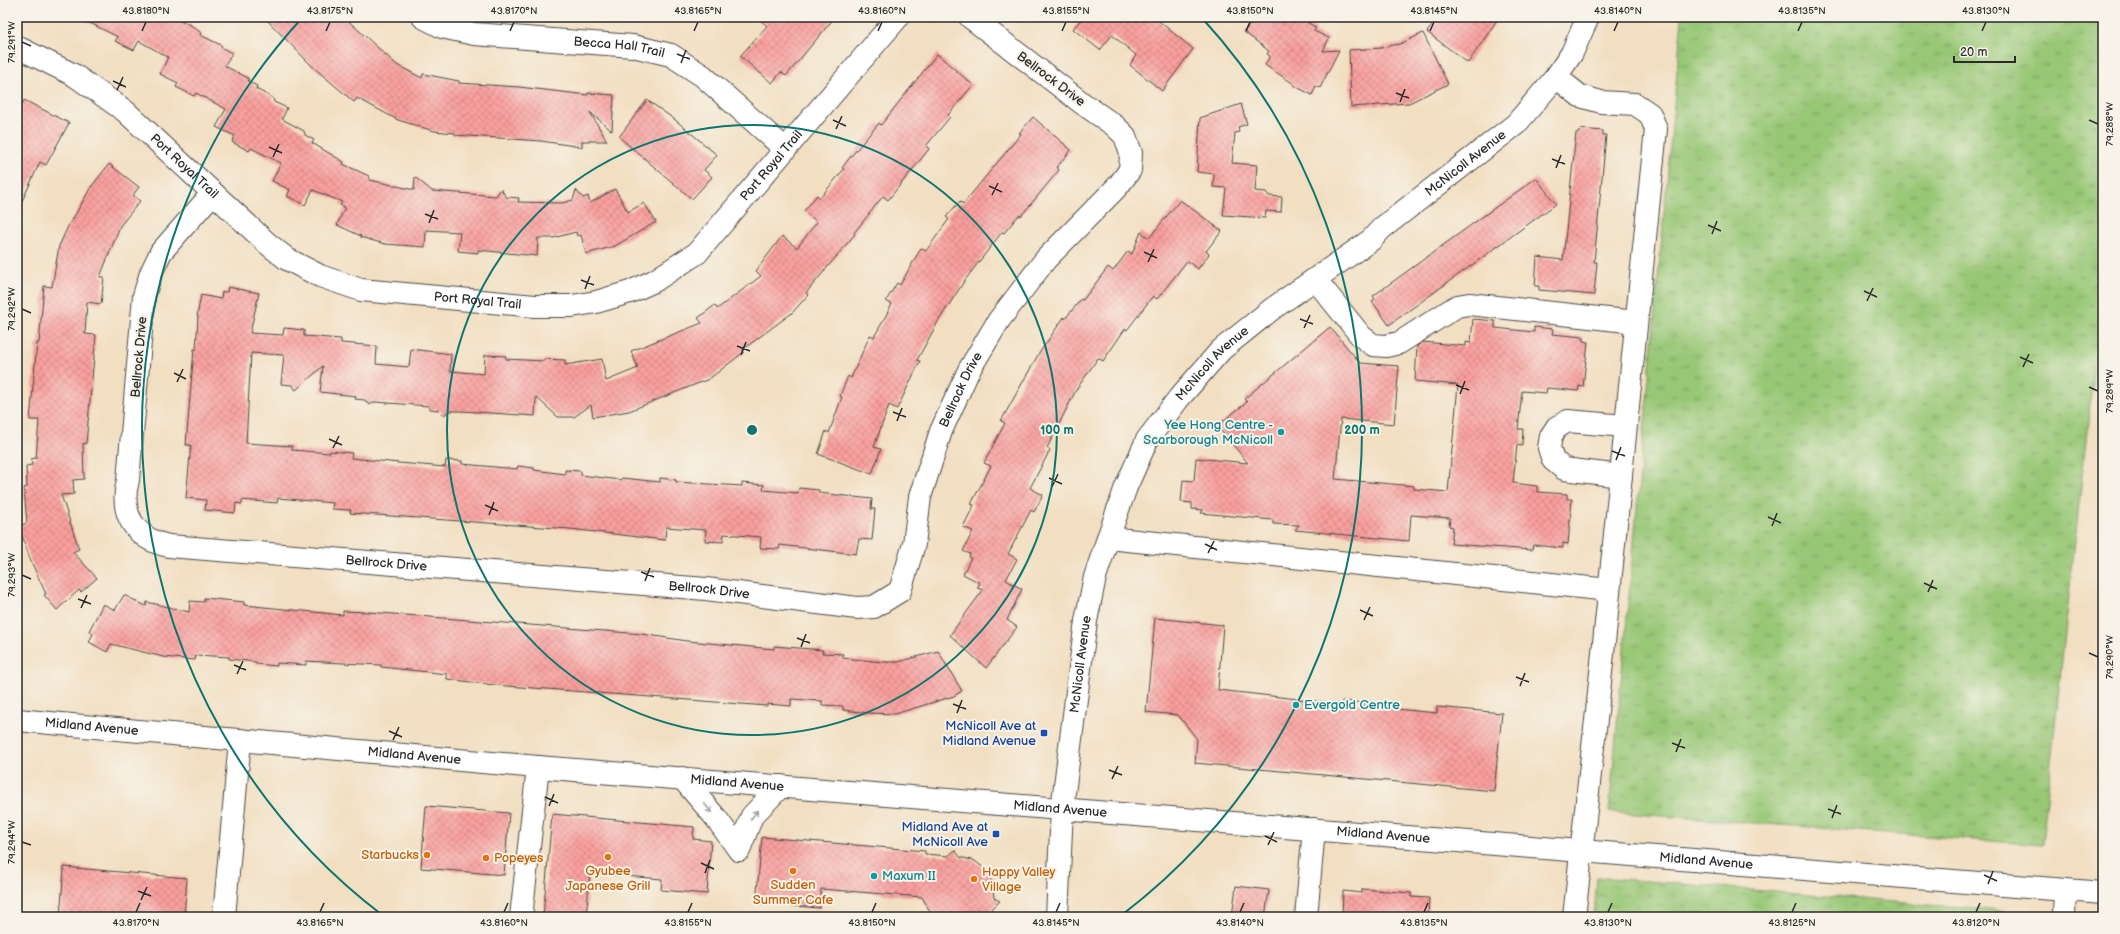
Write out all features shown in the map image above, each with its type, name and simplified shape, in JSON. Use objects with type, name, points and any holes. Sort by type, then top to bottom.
[{"type":"street","name":"Becca Hall Trail","points":[[423,17],[442,27],[474,34],[633,46],[671,55],[703,76],[785,149]]},
{"type":"street","name":"Port Royal Trail","points":[[17,46],[74,75],[125,111],[212,194],[287,259],[343,284],[361,290],[535,306],[572,306],[596,302],[630,292],[654,281],[697,252],[898,17]]},
{"type":"street","name":"Bellrock Drive","points":[[212,194],[162,252],[151,273],[144,296],[131,449],[124,498],[126,511],[131,522],[139,532],[149,540],[170,546],[698,588],[857,608],[874,607],[900,591],[914,544],[920,497],[941,431],[972,364],[999,320],[1046,259],[1118,186],[1130,170],[1131,153],[1125,136],[1116,126],[1082,103],[970,17]]},
{"type":"street","name":"McNicoll Avenue","points":[[1057,917],[1062,809],[1086,621],[1096,577],[1108,538],[1126,487],[1147,440],[1179,398],[1221,350],[1315,279],[1370,240],[1382,228],[1516,124],[1556,77],[1572,53],[1588,17]]},
{"type":"street","points":[[1556,77],[1580,96],[1601,102],[1635,104],[1650,114],[1656,129],[1574,917]]},
{"type":"street","points":[[1315,279],[1361,336],[1373,345],[1386,346],[1399,343],[1457,306],[1469,304],[1636,322]]},
{"type":"street","points":[[1620,476],[1564,469],[1553,460],[1549,448],[1551,436],[1558,427],[1568,421],[1625,426]]},
{"type":"street","points":[[1108,538],[1609,590]]},
{"type":"street","name":"Midland Avenue","points":[[17,720],[538,767],[2103,893]]},
{"type":"street","points":[[224,917],[240,740]]},
{"type":"street","points":[[521,917],[538,767]]},
{"type":"street","points":[[682,778],[716,818],[738,850],[752,816],[780,786]]},
{"type":"street","points":[[1306,917],[1314,830]]},
{"type":"street","points":[[2064,917],[2065,890]]},
{"type":"green space","points":[[1682,17],[2103,17],[2103,284],[2042,845],[1609,812]]},
{"type":"green space","points":[[1597,877],[2024,913],[2024,917],[1594,917]]},
{"type":"building","points":[[78,17],[175,17],[192,26],[201,33],[200,35],[221,45],[222,48],[232,53],[225,66],[248,78],[249,82],[257,86],[256,89],[273,98],[274,102],[287,108],[282,119],[304,131],[305,135],[314,140],[312,143],[344,162],[343,164],[369,176],[370,180],[414,190],[415,177],[432,191],[496,196],[501,189],[506,197],[519,198],[518,202],[562,203],[573,200],[576,190],[583,198],[588,196],[590,203],[615,189],[628,212],[644,203],[656,222],[615,246],[586,254],[581,235],[577,236],[576,232],[553,238],[538,238],[537,256],[478,250],[478,253],[458,251],[460,232],[426,230],[425,247],[385,244],[360,237],[361,236],[337,225],[345,207],[340,205],[342,202],[313,190],[305,205],[287,196],[290,190],[272,181],[281,163],[251,148],[249,151],[232,142],[235,136],[216,127],[226,109],[196,93],[194,96],[176,87],[178,83],[160,74],[168,57],[139,41],[134,50],[115,41],[118,37]]},
{"type":"building","points":[[264,17],[344,17],[397,65],[422,78],[423,74],[459,81],[459,83],[519,87],[588,95],[588,93],[614,95],[612,131],[590,112],[607,141],[582,141],[582,147],[541,141],[455,135],[455,133],[434,131],[398,120],[357,98],[354,102],[312,66]]},
{"type":"building","points":[[757,17],[835,17],[786,76],[781,72],[772,83],[740,56],[767,26]]},
{"type":"building","points":[[1083,17],[1154,17],[1193,49],[1162,91],[1130,65],[1136,55],[1112,35],[1100,50],[1073,29]]},
{"type":"building","points":[[1256,17],[1300,17],[1316,28],[1314,31],[1329,38],[1323,51],[1339,50],[1320,88],[1316,86],[1312,95],[1293,85],[1294,84],[1265,65],[1270,56],[1267,54],[1269,51],[1244,32]]},
{"type":"building","points":[[1439,17],[1499,17],[1468,63],[1427,32]]},
{"type":"building","points":[[1423,33],[1448,84],[1409,103],[1351,107],[1349,50],[1382,48],[1400,44]]},
{"type":"building","points":[[937,54],[973,85],[948,115],[950,117],[926,146],[929,149],[888,200],[883,196],[854,233],[855,234],[806,293],[808,295],[792,313],[742,350],[744,352],[709,379],[629,411],[593,417],[591,405],[574,417],[558,417],[536,397],[535,416],[462,411],[449,411],[444,415],[439,410],[429,409],[429,406],[375,402],[369,405],[365,400],[355,399],[356,396],[320,392],[323,366],[296,390],[292,385],[281,384],[284,355],[251,353],[246,443],[292,446],[292,450],[352,453],[351,458],[399,463],[445,467],[446,460],[462,461],[462,464],[517,469],[518,466],[534,468],[534,470],[565,474],[565,470],[581,471],[581,475],[620,480],[622,478],[660,482],[660,478],[676,480],[676,482],[742,486],[742,483],[764,485],[763,490],[798,493],[799,488],[819,490],[819,493],[872,499],[871,509],[875,509],[872,540],[859,539],[856,554],[780,545],[779,549],[760,548],[761,537],[724,534],[723,542],[705,541],[706,530],[666,527],[665,540],[570,529],[350,513],[351,510],[332,509],[333,503],[278,498],[277,503],[242,500],[242,504],[236,503],[235,513],[205,510],[206,500],[186,498],[191,445],[186,445],[194,349],[196,350],[197,316],[201,295],[221,299],[222,292],[227,292],[228,287],[259,293],[250,333],[283,335],[284,328],[304,330],[304,336],[341,339],[341,343],[377,346],[376,364],[409,367],[411,349],[451,354],[450,371],[484,374],[485,355],[506,356],[506,359],[544,361],[544,359],[565,360],[565,365],[602,359],[606,381],[638,368],[631,351],[702,323],[698,318],[715,305],[717,309],[761,276],[756,271],[782,236],[797,248],[817,222],[804,211],[817,195],[820,198],[844,169],[842,168],[848,160],[879,123],[881,125]]},
{"type":"building","points":[[24,100],[69,123],[46,165],[40,162],[17,212],[17,103],[22,105]]},
{"type":"building","points":[[647,100],[674,119],[717,155],[704,170],[712,177],[692,199],[619,137]]},
{"type":"building","points":[[1241,104],[1247,124],[1238,127],[1239,132],[1235,133],[1232,163],[1257,165],[1255,191],[1266,192],[1269,196],[1282,197],[1281,212],[1266,211],[1265,218],[1223,215],[1226,188],[1213,187],[1214,174],[1197,172],[1200,118]]},
{"type":"building","points":[[1033,117],[1071,150],[1057,167],[1059,170],[1021,216],[1019,215],[1004,233],[1002,232],[965,280],[939,320],[917,360],[920,361],[897,409],[889,405],[874,447],[881,449],[872,474],[818,454],[826,431],[829,433],[842,397],[840,396],[848,376],[851,378],[870,335],[874,337],[882,323],[892,304],[886,301],[897,283],[900,285],[921,248],[926,251],[949,219],[946,217],[960,201],[963,204],[1021,134],[1019,133]]},
{"type":"building","points":[[1580,129],[1603,131],[1603,135],[1606,135],[1594,262],[1597,262],[1594,295],[1539,290],[1539,286],[1535,286],[1537,257],[1563,260],[1576,133],[1579,133]]},
{"type":"building","points":[[109,164],[139,187],[133,195],[140,201],[120,226],[100,277],[104,277],[101,304],[87,302],[85,334],[96,335],[86,444],[83,443],[84,479],[73,480],[74,494],[61,495],[79,549],[73,552],[97,578],[81,592],[79,590],[57,610],[44,595],[46,594],[30,559],[19,526],[27,523],[24,488],[27,487],[26,466],[32,465],[31,459],[36,458],[39,420],[30,420],[37,343],[39,343],[44,286],[52,287],[59,246],[70,222],[91,187]]},
{"type":"building","points":[[1536,178],[1556,204],[1389,325],[1372,301],[1375,299],[1373,296]]},
{"type":"building","points":[[1180,200],[1222,231],[1206,251],[1209,254],[1198,269],[1187,261],[1157,299],[1153,296],[1127,330],[1125,329],[1103,361],[1098,358],[1076,390],[1047,448],[1050,450],[1030,488],[1043,495],[1034,512],[1031,510],[1008,554],[1017,559],[1006,580],[1022,589],[1007,620],[1017,627],[986,668],[950,635],[983,590],[977,588],[980,583],[963,574],[971,558],[969,557],[970,554],[963,551],[973,531],[963,527],[974,505],[971,504],[991,466],[984,463],[1005,423],[1001,421],[1038,355],[1064,317],[1065,319],[1081,299],[1083,300],[1108,267],[1113,271],[1128,251],[1132,254],[1141,232],[1149,238]]},
{"type":"building","points":[[1473,319],[1495,321],[1495,328],[1534,332],[1534,327],[1553,329],[1552,334],[1583,337],[1583,341],[1588,342],[1583,387],[1579,386],[1578,391],[1547,388],[1546,393],[1522,391],[1518,429],[1523,429],[1522,446],[1517,445],[1513,483],[1537,486],[1537,492],[1567,494],[1567,499],[1572,499],[1568,544],[1563,543],[1563,548],[1533,545],[1532,550],[1451,544],[1453,527],[1449,526],[1450,518],[1411,515],[1409,541],[1295,530],[1299,525],[1273,524],[1273,520],[1201,513],[1203,510],[1192,509],[1192,503],[1181,502],[1183,480],[1194,481],[1196,458],[1248,463],[1217,426],[1247,402],[1244,399],[1330,327],[1360,363],[1399,366],[1394,424],[1341,419],[1335,479],[1414,486],[1414,489],[1448,492],[1458,385],[1415,381],[1417,346],[1423,342],[1466,346],[1466,342],[1471,343]]},
{"type":"building","points":[[124,595],[146,606],[147,602],[189,612],[190,601],[204,602],[204,598],[244,602],[244,605],[343,615],[343,611],[368,612],[642,634],[687,641],[774,649],[774,646],[823,650],[822,653],[843,654],[843,658],[883,662],[898,662],[938,651],[962,691],[954,696],[895,714],[869,713],[843,710],[843,706],[822,705],[822,701],[791,699],[791,706],[767,704],[767,706],[494,685],[447,679],[447,674],[381,667],[381,665],[306,661],[306,665],[277,663],[277,666],[229,659],[229,657],[196,655],[195,660],[163,657],[111,644],[107,652],[89,642],[93,634],[89,631],[103,604],[115,610]]},
{"type":"building","name":"Evergold Centre","points":[[1155,618],[1223,625],[1218,690],[1342,704],[1342,701],[1365,703],[1365,706],[1437,713],[1437,707],[1502,713],[1494,791],[1195,763],[1197,739],[1178,715],[1146,712]]},
{"type":"building","points":[[426,806],[509,813],[504,875],[421,868]]},
{"type":"building","points":[[552,814],[694,827],[693,839],[711,841],[707,894],[661,890],[662,879],[590,873],[586,917],[543,917]]},
{"type":"building","name":"Maxum II","points":[[762,837],[925,851],[925,854],[948,856],[955,850],[960,857],[975,861],[985,869],[992,882],[994,898],[1000,901],[992,909],[991,917],[933,917],[922,897],[821,889],[820,908],[756,903]]},
{"type":"building","points":[[64,867],[187,878],[184,917],[60,917]]},
{"type":"building","points":[[1236,886],[1269,890],[1265,917],[1232,917]]},
{"type":"building","points":[[1362,889],[1411,893],[1411,897],[1429,898],[1428,917],[1342,917],[1343,891],[1362,893]]},
{"type":"place","name":"Yee Hong Centre - Scarborough McNicoll","points":[[1281,432]]},
{"type":"place","name":"Evergold Centre","points":[[1296,705]]},
{"type":"place","name":"McNicoll Ave at Midland Avenue","points":[[1044,733]]},
{"type":"place","name":"Midland Ave at McNicoll Ave","points":[[996,834]]},
{"type":"place","name":"Starbucks","points":[[427,855]]},
{"type":"place","name":"Gyubee Japanese Grill","points":[[608,857]]},
{"type":"place","name":"Popeyes","points":[[486,858]]},
{"type":"place","name":"Sudden Summer Cafe","points":[[793,871]]},
{"type":"place","name":"Maxum II","points":[[874,876]]},
{"type":"place","name":"Happy Valley Village","points":[[974,879]]}]
